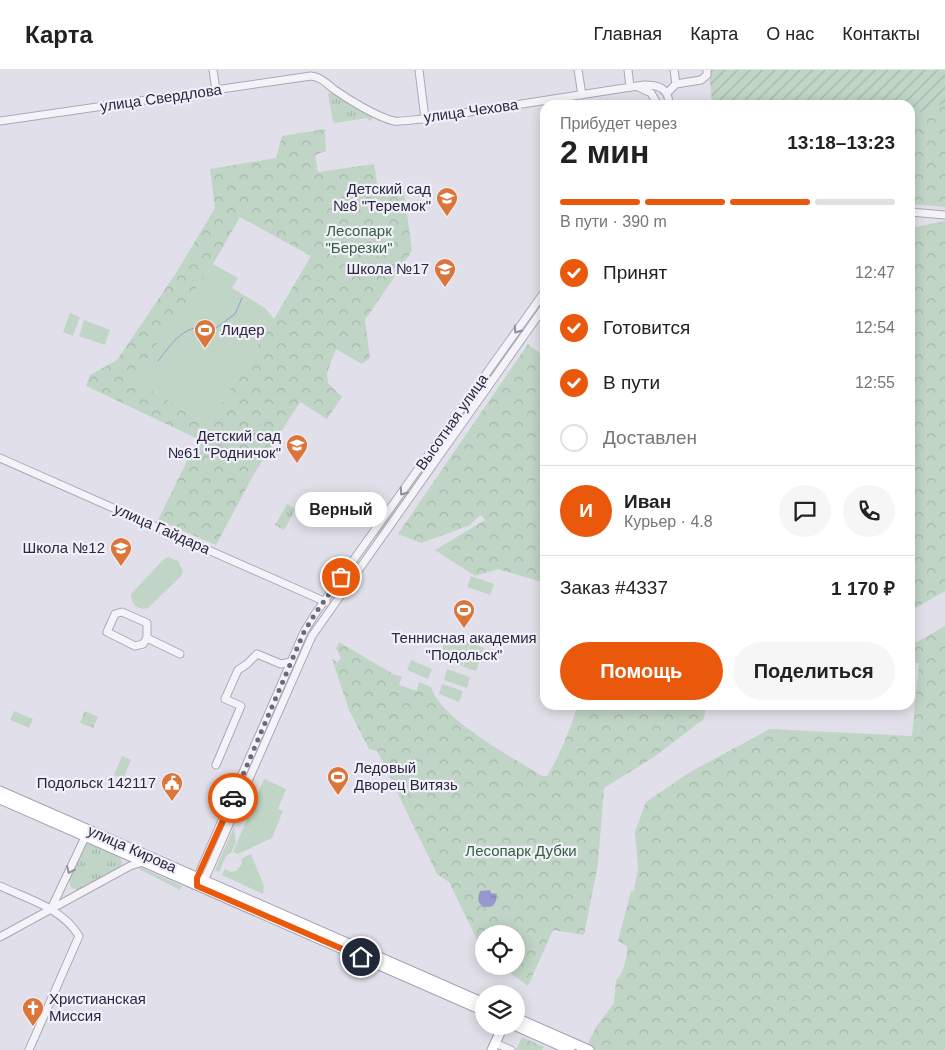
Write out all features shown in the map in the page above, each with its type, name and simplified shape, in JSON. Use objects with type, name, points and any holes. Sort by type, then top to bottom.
[{"type":"main road","name":"улица Кирова","points":[[0,791],[86,833],[126,855],[200,882],[475,1000]]},
{"type":"main road","name":"улица Кирова","points":[[0,800],[120,844],[475,1007]]},
{"type":"main road","points":[[525,1022],[589,1050]]},
{"type":"main road","points":[[525,1030],[570,1050]]},
{"type":"main road","points":[[494,1047],[499,1035]]},
{"type":"street","points":[[213,70],[216,90]]},
{"type":"street","points":[[320,70],[321,79]]},
{"type":"street","points":[[419,70],[425,119]]},
{"type":"street","points":[[578,70],[582,95]]},
{"type":"street","points":[[628,70],[630,86],[640,87],[651,93],[655,100]]},
{"type":"street","points":[[674,70],[676,84]]},
{"type":"street","points":[[668,100],[667,92],[676,84],[701,80],[707,74],[707,70]]},
{"type":"street","name":"улица Свердлова","points":[[0,121],[311,76],[321,79]]},
{"type":"street","name":"улица Чехова","points":[[321,79],[334,90],[388,119],[397,121],[425,119],[540,101]]},
{"type":"street","name":"улица Чехова","points":[[549,100],[630,86],[652,85],[663,88],[667,92]]},
{"type":"street","points":[[915,212],[945,215]]},
{"type":"street","name":"Высотная улица","points":[[286,685],[291,662],[304,632],[540,298]]},
{"type":"street","name":"Высотная улица","points":[[200,882],[286,685],[312,636],[540,313]]},
{"type":"street","name":"улица Гайдара","points":[[0,458],[324,602]]},
{"type":"street","points":[[359,552],[366,557]]},
{"type":"street","points":[[325,616],[327,610],[324,602],[338,598]]},
{"type":"street","points":[[122,612],[146,623],[147,638],[143,644],[135,646],[107,632],[116,614],[122,612]]},
{"type":"street","points":[[147,638],[180,654]]},
{"type":"street","points":[[216,765],[241,706],[226,699],[238,670],[257,654],[281,664],[291,662]]},
{"type":"street","points":[[51,910],[86,833]]},
{"type":"street","points":[[120,844],[126,855],[121,871]]},
{"type":"street","points":[[0,937],[121,871],[142,862]]},
{"type":"street","points":[[0,886],[58,913],[73,926],[79,936],[29,1050]]},
{"type":"street","points":[[494,1047],[511,1050]]},
{"type":"green space","points":[[709,70],[945,70],[945,103],[915,114],[915,100],[712,100]]},
{"type":"green space","points":[[329,93],[372,115],[372,120],[370,121],[367,118],[333,122]]},
{"type":"green space","points":[[945,103],[945,207],[915,204],[915,114]]},
{"type":"green space","name":"Лесопарк \"Березки\"","points":[[325,129],[326,151],[315,155],[318,172],[374,164],[379,194],[404,191],[412,251],[365,320],[370,358],[362,364],[336,349],[327,373],[328,383],[342,397],[327,419],[300,402],[254,474],[216,545],[158,520],[198,439],[86,386],[90,375],[117,360],[176,273],[215,208],[210,169],[276,158],[282,136]],"holes":[[[240,217],[311,256],[208,425],[133,379],[213,264]]]},
{"type":"green space","points":[[945,221],[945,591],[915,608],[915,227]]},
{"type":"green space","name":"Лидер","points":[[213,264],[238,278],[232,288],[265,308],[274,319],[208,425],[133,379]]},
{"type":"green space","points":[[70,313],[80,317],[73,336],[63,332]]},
{"type":"green space","points":[[84,320],[110,330],[105,345],[79,336]]},
{"type":"green space","points":[[517,336],[519,338],[473,403],[470,401]]},
{"type":"green space","points":[[528,344],[540,353],[540,582],[498,569],[475,576],[435,550],[485,520],[481,515],[468,526],[421,543],[398,534]]},
{"type":"green space","points":[[468,404],[471,406],[378,537],[375,535]]},
{"type":"green space","points":[[287,504],[296,509],[284,530],[275,525]]},
{"type":"green space","points":[[168,557],[178,561],[183,571],[181,576],[148,608],[138,608],[132,601],[131,594]]},
{"type":"green space","points":[[471,576],[494,584],[490,595],[467,587]]},
{"type":"green space","points":[[945,626],[945,1050],[594,1050],[586,1047],[596,1027],[614,1003],[616,981],[623,970],[627,955],[627,946],[618,941],[631,891],[634,891],[638,868],[635,832],[646,802],[690,772],[770,729],[912,736],[919,663],[915,663],[915,643]]},
{"type":"green space","points":[[447,635],[470,643],[466,654],[443,647]]},
{"type":"green space","name":"Лесопарк Дубки","points":[[339,642],[393,674],[402,677],[399,685],[417,691],[419,682],[431,687],[437,699],[448,712],[479,737],[542,776],[547,776],[557,759],[576,710],[705,710],[704,719],[654,757],[604,788],[598,864],[584,935],[553,930],[528,986],[513,975],[525,975],[525,925],[475,925],[475,935],[449,882],[437,874],[377,751],[369,749],[349,710],[332,659],[337,662],[341,658],[336,648]]},
{"type":"green space","points":[[471,643],[484,648],[476,671],[463,667]]},
{"type":"green space","points":[[443,647],[466,655],[462,666],[439,658]]},
{"type":"green space","points":[[411,660],[432,669],[428,679],[407,670]]},
{"type":"green space","points":[[447,669],[470,677],[467,688],[444,680]]},
{"type":"green space","points":[[442,684],[463,691],[459,702],[439,694]]},
{"type":"green space","points":[[14,711],[33,719],[29,728],[10,720]]},
{"type":"green space","points":[[85,711],[98,717],[93,728],[80,723]]},
{"type":"green space","points":[[122,756],[131,760],[123,779],[114,775]]},
{"type":"green space","points":[[264,779],[286,789],[278,809],[283,811],[272,838],[238,854],[233,852]]},
{"type":"green space","points":[[234,827],[236,842],[231,853],[226,856],[219,872],[215,870]]},
{"type":"green space","points":[[89,843],[113,852],[121,860],[122,864],[119,869],[80,890],[74,889],[69,883],[71,873],[82,847]]},
{"type":"green space","points":[[251,854],[264,886],[263,894],[222,875],[225,869],[231,872],[236,871],[242,864],[241,859]]},
{"type":"green space","points":[[140,867],[182,886],[180,890],[139,869]]},
{"type":"green space","points":[[522,1037],[544,1047],[542,1050],[516,1050]]},
{"type":"water","points":[[490,890],[491,893],[497,894],[496,901],[493,906],[482,906],[478,899],[480,891]]},
{"type":"waterway","points":[[210,328],[216,328],[235,314],[242,298]]},
{"type":"waterway","points":[[158,361],[172,343],[184,333],[190,329],[205,327]]},
{"type":"way so far","points":[[233,798],[304,632],[341,577]]},
{"type":"place","name":"Детский сад №8 \"Теремок\"","points":[[447,217]]},
{"type":"place","name":"Школа №17","points":[[445,288]]},
{"type":"place","name":"Лидер","points":[[205,349]]},
{"type":"place","name":"Детский сад №61 \"Родничок\"","points":[[297,464]]},
{"type":"place","name":"Школа №12","points":[[121,567]]},
{"type":"place","name":"Верный","points":[[341,577]]},
{"type":"place","name":"Теннисная академия \"Подольск\"","points":[[464,629]]},
{"type":"place","name":"Ледовый Дворец Витязь","points":[[338,796]]},
{"type":"place","name":"Подольск 142117","points":[[172,802]]},
{"type":"place","name":"Христианская Миссия","points":[[33,1027]]},
{"type":"route","points":[[233,798],[197,878],[197,886],[361,957]]}]
